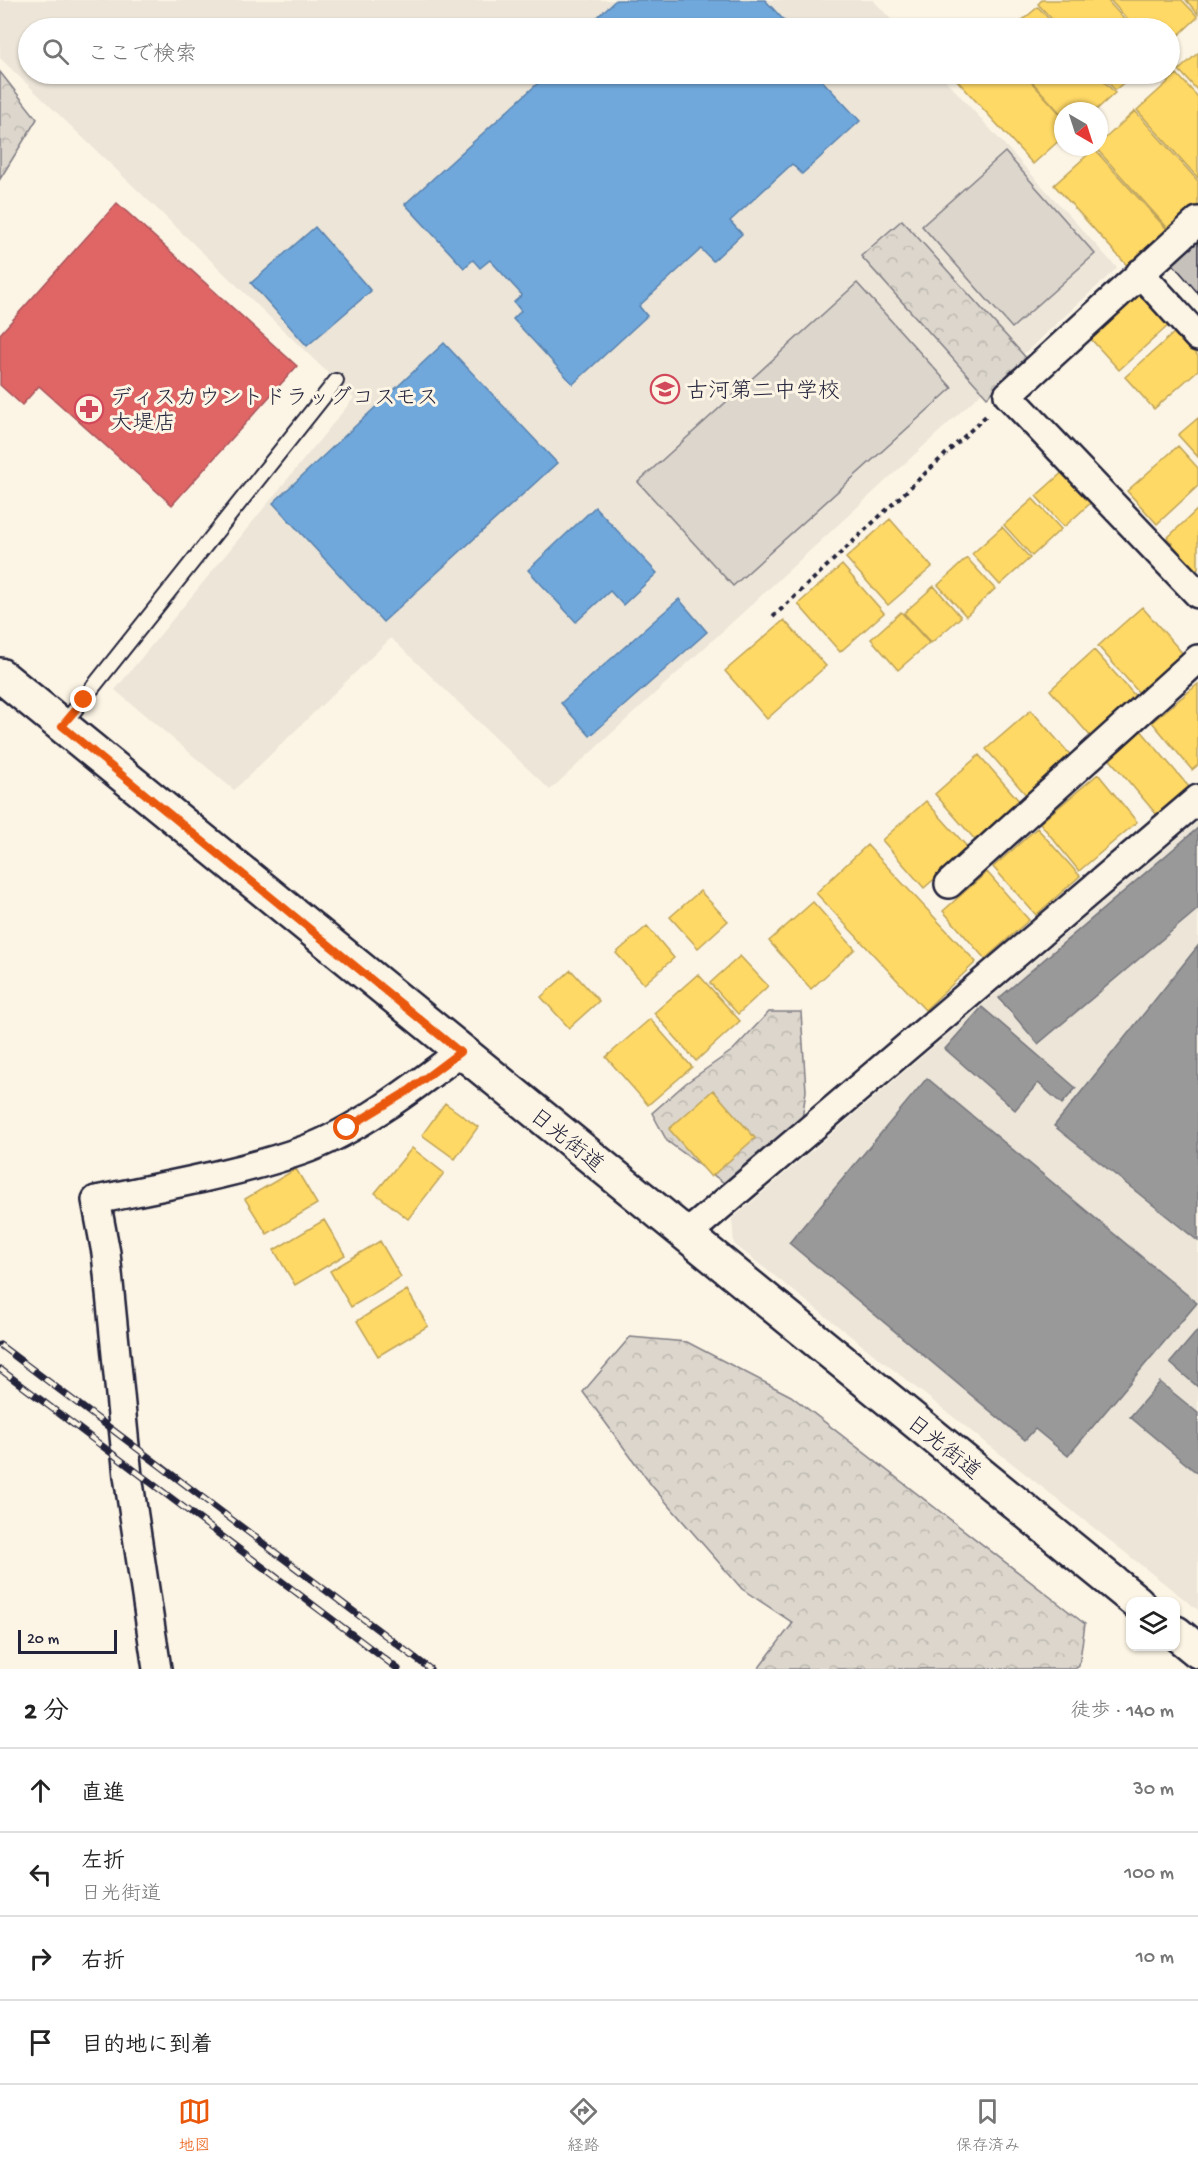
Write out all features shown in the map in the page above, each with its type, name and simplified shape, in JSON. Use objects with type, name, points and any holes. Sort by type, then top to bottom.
[{"type":"main road","name":"日光街道","points":[[0,675],[1131,1597]]},
{"type":"main road","points":[[1180,1636],[1198,1651]]},
{"type":"street","points":[[1198,221],[1008,395],[1198,594]]},
{"type":"street","points":[[1140,273],[1198,337]]},
{"type":"street","points":[[949,884],[1198,659]]},
{"type":"street","points":[[686,1235],[1198,800]]},
{"type":"street","points":[[156,1669],[128,1476],[106,1253],[96,1200],[200,1178],[303,1151],[347,1128],[408,1091],[460,1052]]},
{"type":"lane","points":[[62,726],[336,381]]},
{"type":"path","points":[[773,617],[1008,395]]},
{"type":"shaded area","name":"古河第二中学校","points":[[0,0],[873,0],[890,18],[18,18],[18,75],[0,58]]},
{"type":"shaded area","name":"古河第二中学校","points":[[27,84],[949,84],[1117,268],[550,790],[391,638],[234,790],[115,690],[354,398]]},
{"type":"shaded area","points":[[1198,821],[1198,1610],[734,1244],[732,1219]]},
{"type":"green space","points":[[0,72],[37,119],[0,179]]},
{"type":"green space","points":[[1005,152],[1095,254],[1012,328],[922,226]]},
{"type":"green space","points":[[902,220],[1028,360],[987,397],[861,256]]},
{"type":"green space","points":[[857,283],[952,388],[733,586],[638,482]]},
{"type":"green space","points":[[769,1012],[801,1012],[806,1091],[802,1119],[727,1185],[667,1141],[652,1113],[686,1083],[733,1050]]},
{"type":"green space","points":[[630,1337],[687,1342],[791,1396],[1085,1624],[1079,1666],[1075,1669],[758,1669],[793,1623],[742,1589],[652,1486],[583,1392]]},
{"type":"building: 住宅","points":[[1042,0],[1107,0],[1123,18],[1051,18],[1038,4]]},
{"type":"building: 住宅","points":[[1110,0],[1182,0],[1198,17],[1180,34],[1180,18],[1126,18]]},
{"type":"building: 住宅","points":[[1186,0],[1198,0],[1198,14]]},
{"type":"building: 住宅","points":[[1038,7],[1048,18],[1025,18]]},
{"type":"building: 住宅","points":[[1198,53],[1198,91],[1180,71]]},
{"type":"building: 住宅","points":[[1180,77],[1198,97],[1198,178],[1137,110],[1166,84],[1180,84]]},
{"type":"building: 住宅","points":[[960,84],[1033,84],[1054,107],[1054,145],[1033,164]]},
{"type":"building: 住宅","points":[[1034,84],[1106,84],[1115,93],[1105,102],[1054,102],[1054,106]]},
{"type":"building: 住宅","points":[[1109,84],[1122,84],[1115,90]]},
{"type":"building: 住宅","points":[[1135,111],[1198,181],[1198,211],[1173,234],[1103,156],[1108,156],[1108,136]]},
{"type":"building: 住宅","points":[[1086,156],[1100,156],[1172,235],[1132,271],[1054,185]]},
{"type":"building: 住宅","points":[[1140,293],[1169,325],[1119,370],[1090,338]]},
{"type":"building: 住宅","points":[[1175,332],[1198,356],[1198,370],[1154,409],[1125,377]]},
{"type":"building: 住宅","points":[[1198,418],[1198,457],[1178,435]]},
{"type":"building: 住宅","points":[[1178,446],[1198,468],[1198,486],[1157,524],[1127,491]]},
{"type":"building: 住宅","points":[[1066,469],[1094,500],[1064,527],[1036,496]]},
{"type":"building: 住宅","points":[[1033,499],[1061,529],[1032,556],[1004,525]]},
{"type":"building: 住宅","points":[[1198,509],[1198,568],[1195,570],[1167,538]]},
{"type":"building: 住宅","points":[[890,519],[932,567],[888,605],[846,558]]},
{"type":"building: 住宅","points":[[1002,527],[1030,558],[1000,585],[972,554]]},
{"type":"building: 住宅","points":[[967,558],[995,589],[966,616],[938,585]]},
{"type":"building: 住宅","points":[[842,565],[884,613],[840,652],[798,604]]},
{"type":"building: 住宅","points":[[934,586],[961,617],[931,643],[904,613]]},
{"type":"building: 住宅","points":[[1142,607],[1184,655],[1140,694],[1098,646]]},
{"type":"building: 住宅","points":[[901,612],[929,643],[898,670],[871,639]]},
{"type":"building: 住宅","points":[[784,620],[826,666],[767,719],[725,671]]},
{"type":"building: 住宅","points":[[1094,650],[1137,698],[1092,738],[1050,690]]},
{"type":"building: 住宅","points":[[1198,684],[1198,765],[1192,770],[1152,722]]},
{"type":"building: 住宅","points":[[1031,710],[1073,758],[1028,797],[986,749]]},
{"type":"building: 住宅","points":[[1139,728],[1189,787],[1157,815],[1107,756]]},
{"type":"building: 住宅","points":[[979,755],[1021,803],[977,842],[935,794]]},
{"type":"building: 住宅","points":[[1098,774],[1137,822],[1079,871],[1040,823]]},
{"type":"building: 住宅","points":[[926,801],[969,849],[924,888],[882,840]]},
{"type":"building: 住宅","points":[[1037,828],[1080,876],[1036,915],[993,867]]},
{"type":"building: 住宅","points":[[867,845],[976,962],[925,1010],[816,893]]},
{"type":"building: 住宅","points":[[987,872],[1029,920],[985,959],[943,911]]},
{"type":"building: 住宅","points":[[700,891],[728,921],[698,948],[670,917]]},
{"type":"building: 住宅","points":[[813,902],[855,949],[811,989],[769,941]]},
{"type":"building: 住宅","points":[[647,926],[674,958],[644,984],[616,953]]},
{"type":"building: 住宅","points":[[740,956],[768,986],[738,1014],[710,983]]},
{"type":"building: 住宅","points":[[571,970],[599,1001],[569,1028],[541,997]]},
{"type":"building: 住宅","points":[[698,974],[740,1021],[696,1061],[654,1013]]},
{"type":"building: 住宅","points":[[650,1019],[692,1067],[648,1105],[606,1057]]},
{"type":"building: 住宅","points":[[713,1090],[755,1138],[711,1177],[669,1129]]},
{"type":"building: 住宅","points":[[445,1103],[478,1127],[455,1159],[422,1135]]},
{"type":"building: 住宅","points":[[412,1148],[444,1173],[408,1219],[375,1193]]},
{"type":"building: 住宅","points":[[296,1169],[317,1204],[267,1234],[245,1199]]},
{"type":"building: 住宅","points":[[324,1220],[345,1255],[295,1285],[274,1250]]},
{"type":"building: 住宅","points":[[380,1241],[401,1277],[351,1307],[330,1271]]},
{"type":"building: 住宅","points":[[407,1290],[428,1326],[378,1356],[357,1321]]},
{"type":"building: 商業","points":[[117,203],[297,366],[172,505],[39,386],[22,405],[0,385],[0,334]]},
{"type":"building: 教育","points":[[616,0],[765,0],[782,18],[596,18]]},
{"type":"building: 教育","points":[[537,84],[825,84],[860,121],[802,174],[792,164],[730,221],[742,234],[713,261],[701,249],[639,306],[647,316],[573,384],[513,319],[521,311],[514,302],[522,295],[490,260],[480,268],[473,260],[464,268],[405,204]]},
{"type":"building: 教育","points":[[315,227],[371,291],[307,346],[251,283]]},
{"type":"building: 教育","points":[[444,343],[557,463],[383,622],[273,503]]},
{"type":"building: 教育","points":[[595,507],[657,573],[623,605],[610,591],[576,622],[528,570]]},
{"type":"building: 教育","points":[[679,599],[707,632],[590,736],[561,703]]},
{"type":"building: 工業","points":[[1198,828],[1198,909],[1038,1044],[999,998]]},
{"type":"building: 工業","points":[[1198,946],[1198,1241],[1054,1126]]},
{"type":"building: 工業","points":[[982,1007],[1076,1088],[1062,1104],[1038,1083],[1015,1110],[945,1049]]},
{"type":"building: 工業","points":[[927,1078],[1197,1303],[1068,1456],[1035,1429],[1025,1440],[789,1243]]},
{"type":"building: 工業","points":[[1198,1330],[1198,1387],[1170,1363]]},
{"type":"building: 工業","points":[[1160,1382],[1198,1413],[1198,1474],[1130,1417]]},
{"type":"building: その他","points":[[1198,240],[1198,293],[1172,263]]},
{"type":"railway","points":[[0,1345],[430,1669]]},
{"type":"railway","points":[[0,1369],[398,1669]]},
{"type":"place","name":"古河第二中学校","points":[[665,389]]},
{"type":"place","name":"ディスカウントドラッグコスモス 大堤店","points":[[89,409]]},
{"type":"route","points":[[84,700],[62,726],[460,1052],[408,1091],[347,1128]]}]
